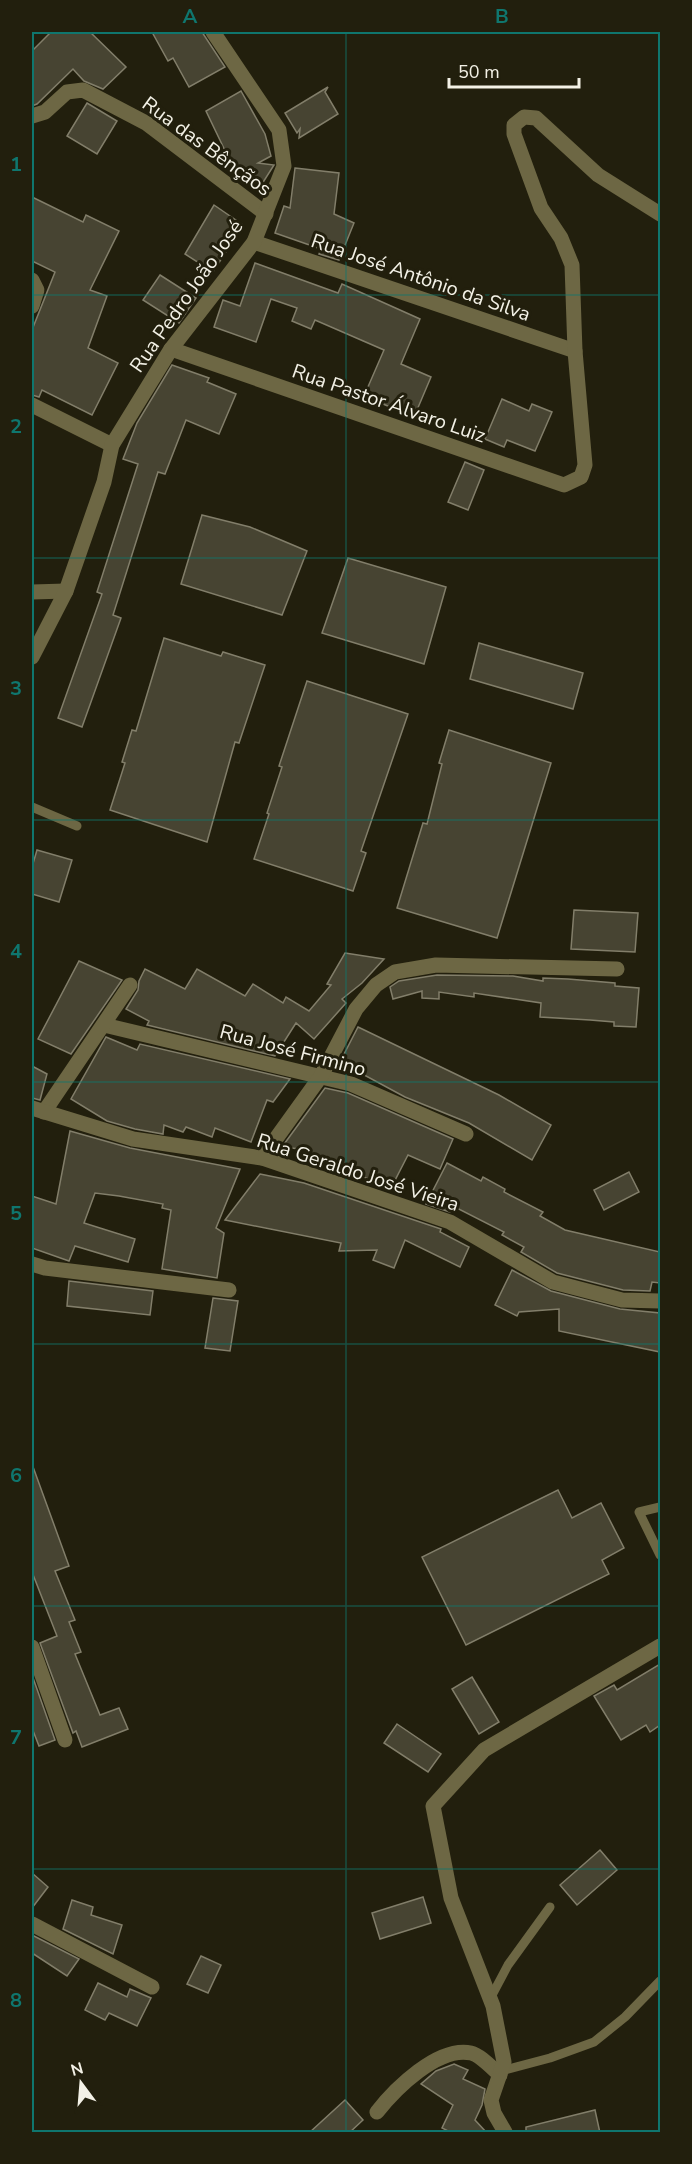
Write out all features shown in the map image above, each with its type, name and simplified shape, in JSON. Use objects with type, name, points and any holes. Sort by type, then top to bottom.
[{"type":"street","name":"Rua Pedro João José","points":[[32,657],[66,591],[104,482],[112,445],[171,350],[254,242],[284,166],[279,130],[213,32]]},
{"type":"street","name":"Rua das Bênçãos","points":[[32,116],[45,112],[67,92],[83,90],[146,123],[266,213]]},
{"type":"street","points":[[575,351],[572,265],[561,238],[541,208],[514,134],[514,125],[524,117],[537,118],[598,175],[660,214]]},
{"type":"street","name":"Rua José Antônio da Silva","points":[[254,242],[575,351]]},
{"type":"street","points":[[32,280],[37,290],[32,306]]},
{"type":"street","name":"Rua Pastor Álvaro Luiz","points":[[171,350],[564,485],[581,477],[585,465],[575,351]]},
{"type":"street","points":[[32,405],[112,445]]},
{"type":"street","points":[[32,591],[66,591]]},
{"type":"street","points":[[262,1158],[321,1076],[357,1009],[376,985],[395,972],[436,965],[617,969]]},
{"type":"street","points":[[38,1110],[104,1025],[130,985]]},
{"type":"street","name":"Rua José Firmino","points":[[104,1025],[351,1084],[466,1134]]},
{"type":"street","name":"Rua Geraldo José Vieira","points":[[38,1110],[133,1139],[262,1158],[450,1222],[553,1281],[622,1300],[660,1301]]},
{"type":"street","points":[[32,1264],[45,1268],[229,1290]]},
{"type":"street","points":[[505,2133],[494,2113],[491,2100],[504,2062],[490,1999],[451,1898],[433,1806],[484,1750],[660,1646]]},
{"type":"street","points":[[32,1647],[65,1740]]},
{"type":"street","points":[[32,1924],[152,1987]]},
{"type":"street","points":[[377,2112],[392,2092],[436,2060],[453,2052],[473,2053],[500,2073]]},
{"type":"lane","points":[[32,807],[77,826]]},
{"type":"lane","points":[[660,1507],[639,1512],[660,1556]]},
{"type":"lane","points":[[490,1999],[508,1965],[550,1907]]},
{"type":"lane","points":[[500,2073],[594,2042],[625,2017],[660,1981]]},
{"type":"building","points":[[51,32],[90,32],[126,67],[103,89],[84,81],[73,69],[37,104],[32,106],[32,51]]},
{"type":"building","points":[[152,32],[202,32],[225,67],[189,87],[173,58],[168,61]]},
{"type":"building","points":[[328,87],[325,92],[338,114],[299,138],[300,129],[297,133],[285,113]]},
{"type":"building","points":[[241,91],[265,134],[271,156],[258,163],[274,165],[262,184],[224,159],[229,159],[206,111]]},
{"type":"building","points":[[87,103],[117,121],[97,154],[67,136]]},
{"type":"building","points":[[295,168],[339,173],[334,214],[354,223],[339,260],[319,254],[321,249],[275,233],[284,206],[290,208]]},
{"type":"building","points":[[32,197],[83,222],[86,215],[119,231],[90,290],[107,296],[88,348],[118,363],[92,415],[42,390],[39,397],[32,395],[32,330],[55,272],[32,261]]},
{"type":"building","points":[[214,205],[243,225],[213,272],[185,254]]},
{"type":"building","points":[[255,263],[338,293],[342,284],[420,319],[401,364],[431,377],[414,417],[364,396],[384,350],[315,320],[311,329],[292,321],[297,308],[271,299],[256,342],[214,327],[223,300],[240,306]]},
{"type":"building","points":[[160,275],[196,298],[179,323],[143,300]]},
{"type":"building","points":[[172,365],[209,378],[207,382],[236,394],[219,434],[186,420],[165,474],[158,472],[113,615],[121,618],[82,727],[58,718],[102,594],[97,592],[138,464],[123,459],[137,423]]},
{"type":"building","points":[[502,399],[529,411],[532,404],[552,412],[535,451],[507,440],[504,447],[485,439]]},
{"type":"building","points":[[465,462],[484,470],[468,510],[448,502]]},
{"type":"building","points":[[202,515],[250,527],[307,551],[282,615],[181,584]]},
{"type":"building","points":[[348,558],[446,587],[424,664],[322,633]]},
{"type":"building","points":[[164,638],[221,656],[223,652],[265,665],[239,743],[235,742],[207,842],[110,810],[125,763],[122,762],[132,730],[136,731]]},
{"type":"building","points":[[479,643],[583,673],[573,709],[470,679]]},
{"type":"building","points":[[307,681],[408,714],[361,851],[366,853],[353,891],[254,859],[282,767],[279,766]]},
{"type":"building","points":[[449,730],[551,763],[497,938],[397,908],[423,823],[427,824],[442,764],[439,763]]},
{"type":"building","points":[[37,850],[72,860],[59,902],[32,894],[32,867]]},
{"type":"building","points":[[574,910],[638,913],[635,952],[571,949]]},
{"type":"building","points":[[345,953],[384,959],[362,983],[342,999],[346,1003],[314,1039],[296,1023],[275,1056],[147,1025],[149,1021],[126,1009],[138,990],[139,981],[145,969],[185,989],[197,969],[245,996],[253,984],[283,1003],[286,997],[309,1011],[331,985],[327,984]]},
{"type":"building","points":[[79,961],[122,980],[71,1054],[38,1039]]},
{"type":"building","points":[[437,975],[513,976],[543,981],[543,978],[568,979],[615,983],[615,986],[639,988],[636,1027],[614,1026],[614,1022],[540,1017],[541,1003],[474,993],[474,997],[439,992],[439,999],[422,998],[422,991],[393,999],[390,987],[399,981]]},
{"type":"building","points":[[358,1027],[499,1095],[551,1125],[532,1160],[469,1123],[405,1097],[340,1062]]},
{"type":"building","points":[[106,1037],[137,1050],[140,1044],[290,1079],[273,1102],[267,1100],[251,1142],[215,1128],[212,1137],[186,1127],[183,1132],[164,1125],[163,1134],[135,1129],[107,1121],[71,1099]]},
{"type":"building","points":[[32,1066],[47,1074],[40,1100],[32,1098]]},
{"type":"building","points":[[325,1088],[348,1093],[453,1139],[440,1169],[408,1155],[390,1190],[346,1168],[345,1172],[300,1149],[282,1147]]},
{"type":"building","points":[[70,1131],[130,1148],[240,1169],[216,1228],[224,1233],[217,1278],[162,1269],[171,1210],[162,1208],[163,1204],[119,1196],[95,1193],[84,1223],[135,1239],[128,1262],[75,1246],[69,1261],[32,1248],[32,1196],[56,1204]]},
{"type":"building","points":[[447,1163],[481,1181],[483,1177],[505,1189],[504,1192],[543,1212],[540,1216],[565,1230],[660,1252],[660,1283],[652,1282],[650,1291],[623,1290],[557,1273],[521,1252],[524,1247],[502,1235],[504,1232],[453,1206],[450,1212],[426,1204]]},
{"type":"building","points":[[629,1172],[639,1192],[604,1210],[594,1190]]},
{"type":"building","points":[[260,1174],[304,1183],[441,1229],[440,1232],[469,1247],[460,1267],[405,1240],[394,1268],[373,1260],[377,1250],[339,1251],[341,1243],[225,1220]]},
{"type":"building","points":[[512,1270],[551,1291],[620,1309],[660,1313],[660,1352],[559,1331],[559,1309],[519,1312],[517,1316],[495,1305]]},
{"type":"building","points":[[69,1281],[153,1291],[150,1315],[67,1306]]},
{"type":"building","points":[[213,1298],[238,1301],[230,1351],[205,1348]]},
{"type":"building","points":[[32,1464],[69,1566],[55,1571],[75,1620],[69,1622],[81,1652],[75,1654],[100,1715],[119,1708],[128,1729],[82,1747],[76,1731],[73,1733],[40,1643],[57,1636],[32,1572]]},
{"type":"building","points":[[558,1490],[572,1518],[601,1503],[624,1548],[602,1560],[609,1574],[466,1645],[422,1557]]},
{"type":"building","points":[[660,1664],[660,1725],[650,1732],[646,1725],[621,1740],[594,1696],[614,1685],[617,1690]]},
{"type":"building","points":[[32,1675],[55,1740],[39,1746],[32,1728]]},
{"type":"building","points":[[472,1677],[499,1722],[479,1734],[452,1689]]},
{"type":"building","points":[[397,1724],[441,1754],[428,1772],[384,1743]]},
{"type":"building","points":[[600,1850],[617,1870],[577,1905],[560,1885]]},
{"type":"building","points":[[32,1873],[48,1887],[32,1908]]},
{"type":"building","points":[[423,1897],[431,1923],[380,1939],[372,1913]]},
{"type":"building","points":[[72,1900],[93,1907],[91,1915],[122,1925],[113,1954],[63,1929]]},
{"type":"building","points":[[32,1935],[79,1959],[67,1976],[32,1953]]},
{"type":"building","points":[[201,1956],[221,1965],[208,1993],[187,1984]]},
{"type":"building","points":[[98,1983],[127,1997],[130,1989],[151,1998],[137,2026],[109,2013],[105,2020],[85,2010]]},
{"type":"building","points":[[454,2064],[468,2070],[463,2079],[485,2089],[482,2105],[475,2120],[487,2133],[452,2133],[442,2128],[453,2105],[421,2084],[436,2071]]},
{"type":"building","points":[[345,2100],[363,2120],[349,2133],[309,2133]]},
{"type":"building","points":[[595,2110],[600,2133],[526,2133],[526,2127]]}]
